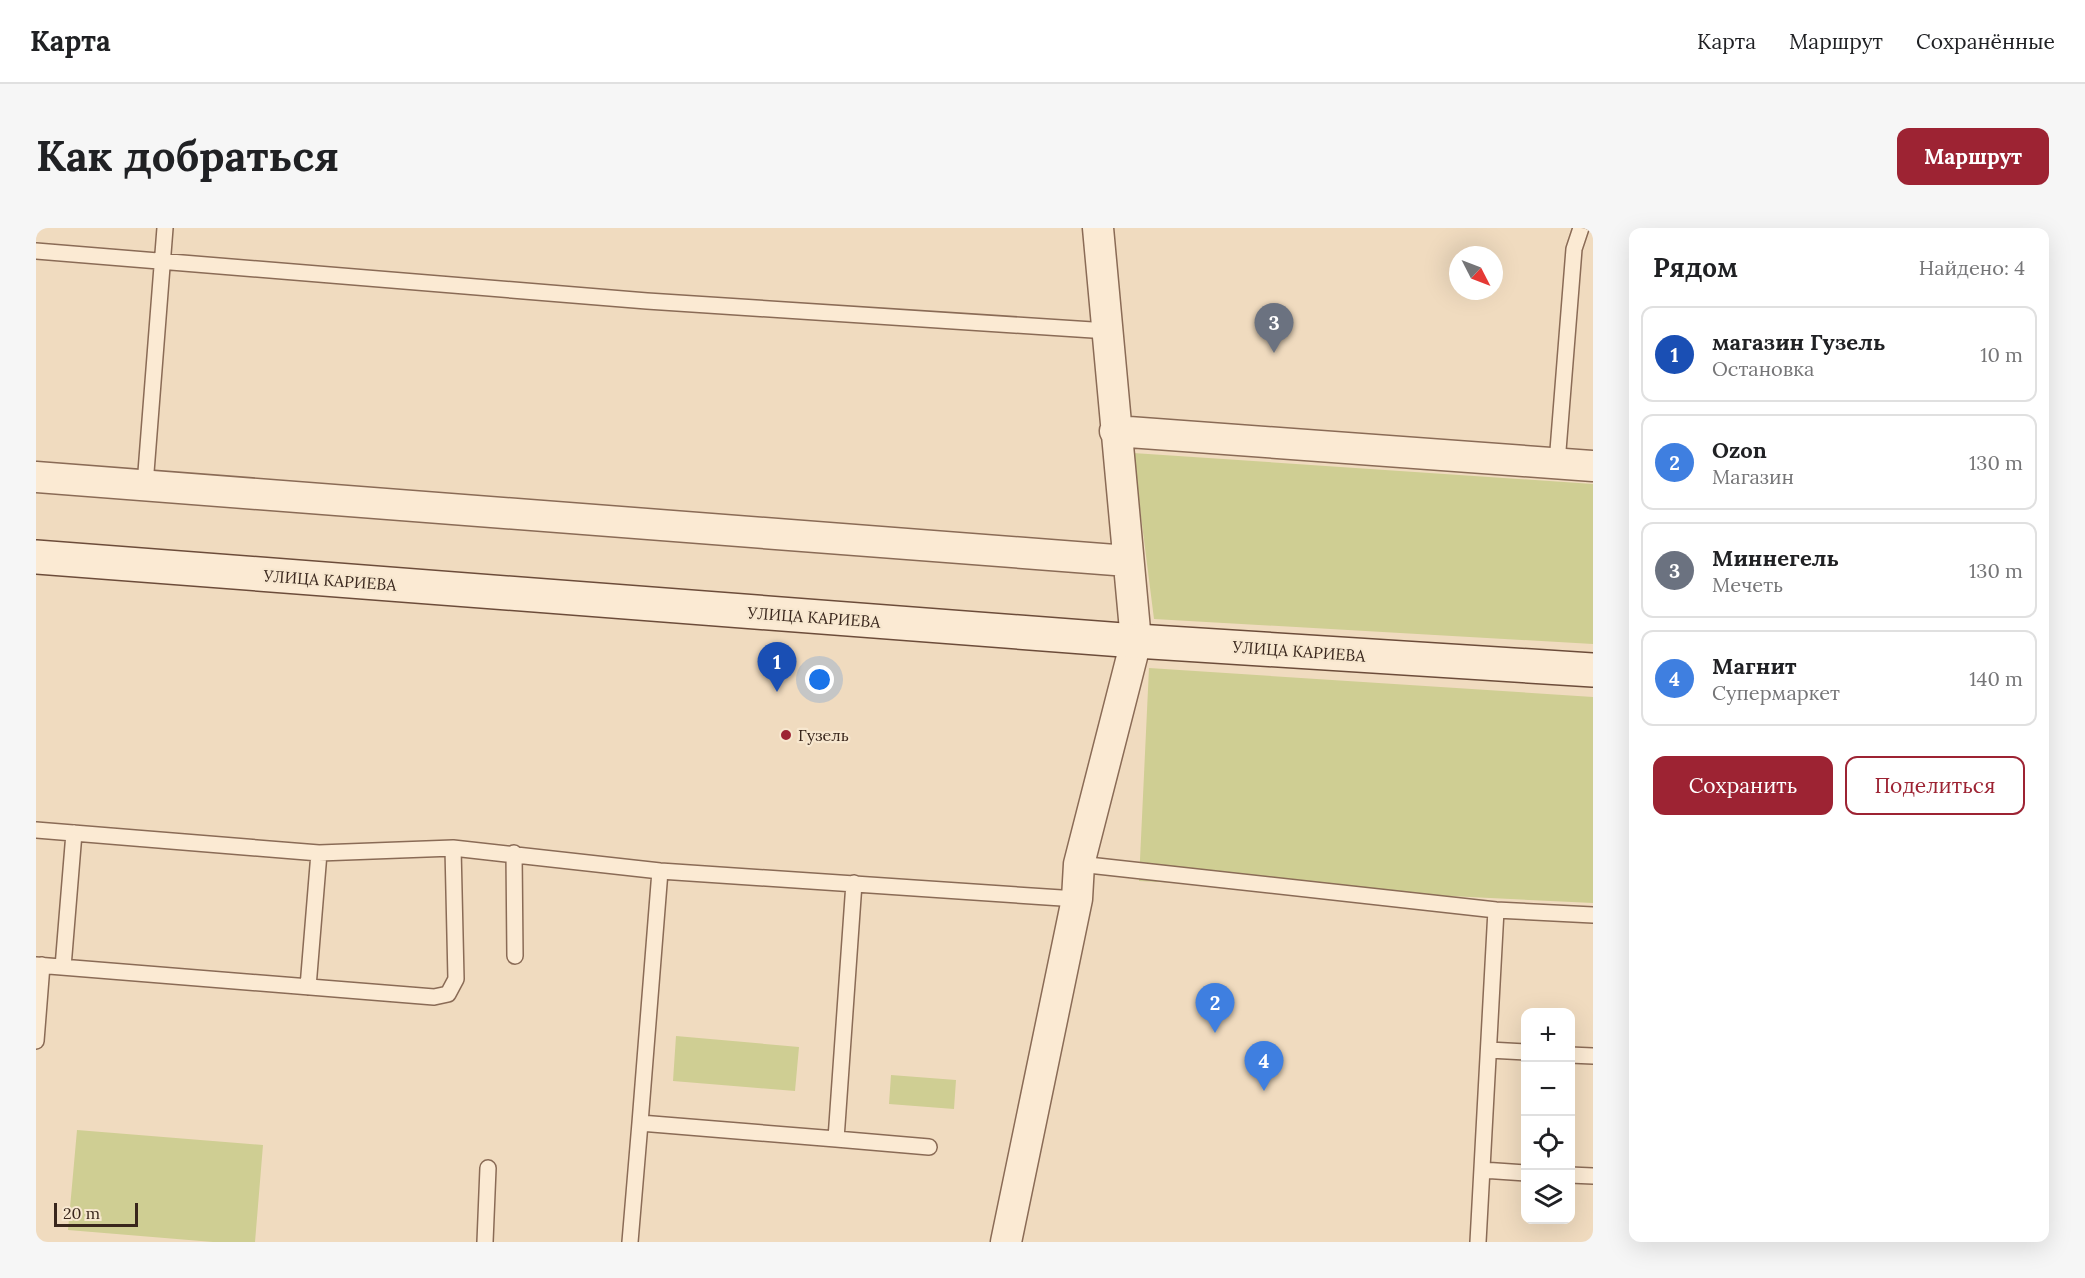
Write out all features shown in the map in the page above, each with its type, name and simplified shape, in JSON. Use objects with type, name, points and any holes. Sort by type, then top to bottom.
[{"type":"main road","name":"УЛИЦА КАРИЕВА","points":[[36,557],[1136,641],[1593,670]]},
{"type":"street","points":[[1006,1242],[1077,899],[1079,864],[1136,641],[1098,228]]},
{"type":"street","points":[[1115,430],[1593,466]]},
{"type":"street","points":[[36,477],[1128,561]]},
{"type":"lane","points":[[145,485],[165,228]]},
{"type":"lane","points":[[1557,463],[1574,249],[1581,228]]},
{"type":"lane","points":[[36,251],[647,302],[1108,331]]},
{"type":"lane","points":[[36,830],[319,853],[453,848],[660,871],[1077,899]]},
{"type":"lane","points":[[63,967],[74,833]]},
{"type":"lane","points":[[36,1041],[39,965],[434,997],[448,994],[456,979],[453,848]]},
{"type":"lane","points":[[308,987],[319,853]]},
{"type":"lane","points":[[514,853],[515,956]]},
{"type":"lane","points":[[1079,864],[1497,910],[1593,915]]},
{"type":"lane","points":[[630,1242],[660,871]]},
{"type":"lane","points":[[836,1139],[854,884]]},
{"type":"lane","points":[[1478,1242],[1497,910]]},
{"type":"lane","points":[[1488,1050],[1521,1052]]},
{"type":"lane","points":[[1575,1055],[1593,1056]]},
{"type":"lane","points":[[640,1123],[928,1146]]},
{"type":"lane","points":[[485,1242],[488,1168]]},
{"type":"lane","points":[[1482,1170],[1521,1173]]},
{"type":"lane","points":[[1575,1175],[1593,1176]]},
{"type":"shaded area","points":[[1133,453],[1593,484],[1593,644],[1154,619]]},
{"type":"shaded area","points":[[1149,668],[1593,697],[1593,903],[1139,881]]},
{"type":"shaded area","points":[[676,1036],[799,1047],[795,1091],[673,1081]]},
{"type":"shaded area","points":[[891,1075],[956,1080],[954,1109],[889,1104]]},
{"type":"shaded area","points":[[77,1130],[263,1145],[255,1242],[213,1242],[68,1230]]},
{"type":"place","name":"Миннегель","points":[[1274,353]]},
{"type":"place","name":"магазин Гузель","points":[[777,692]]},
{"type":"place","name":"Гузель","points":[[786,735]]},
{"type":"place","name":"Ozon","points":[[1215,1033]]},
{"type":"place","name":"Магнит","points":[[1264,1091]]}]
